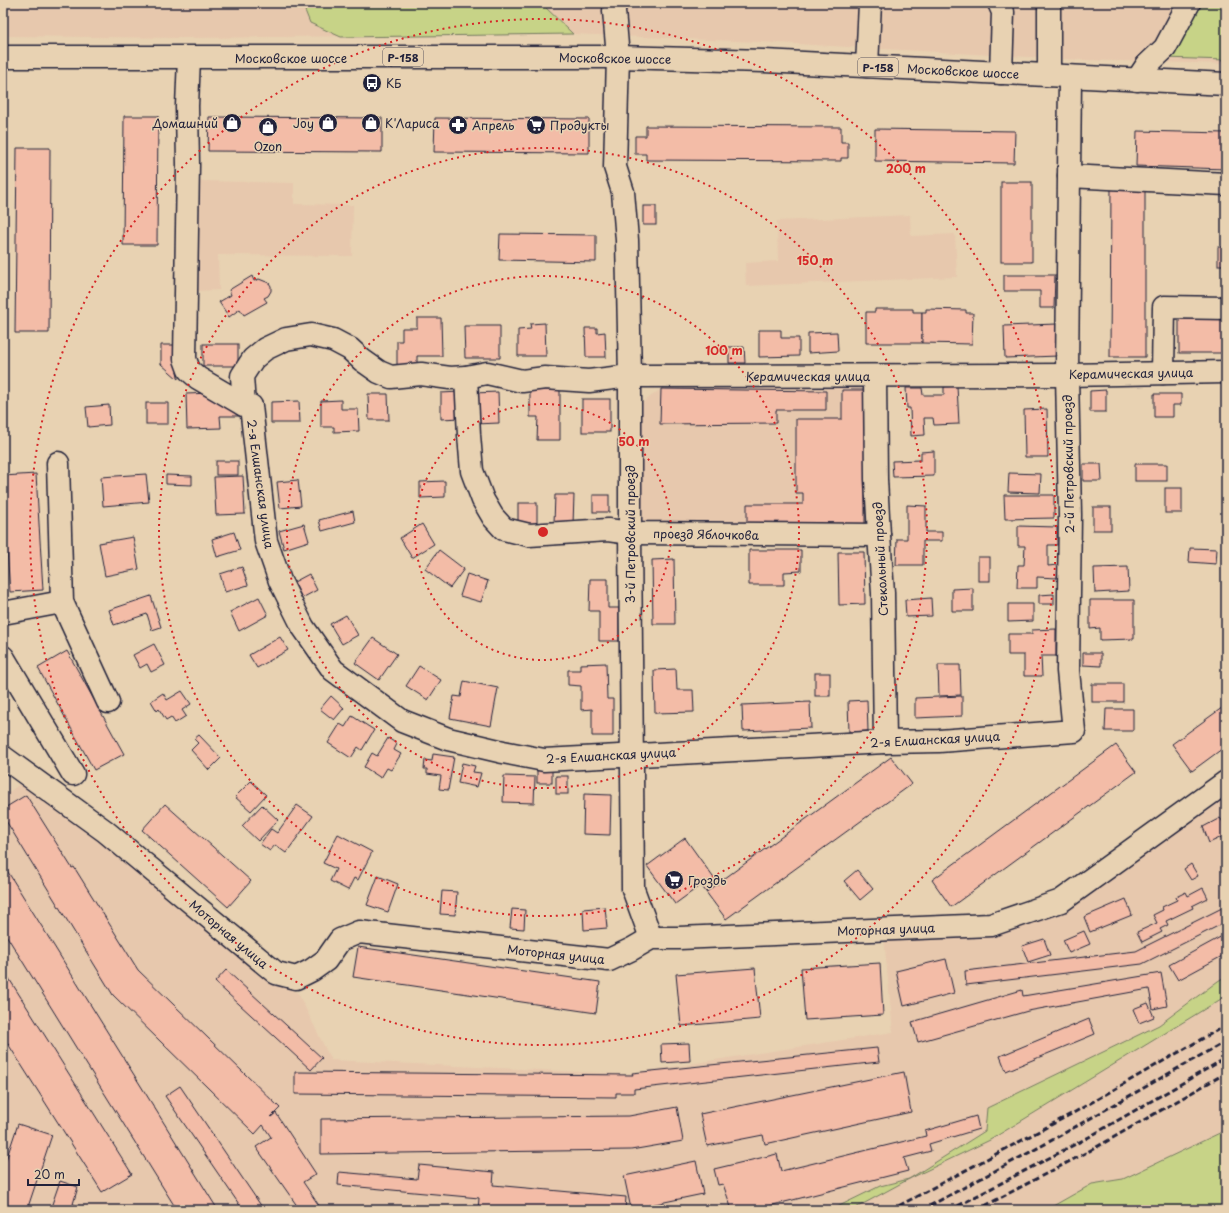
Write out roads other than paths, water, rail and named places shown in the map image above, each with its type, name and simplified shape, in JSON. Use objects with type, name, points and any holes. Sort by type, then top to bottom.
[{"type":"street","name":"3-й Петровский проезд","points":[[615,3],[614,11],[618,57],[615,167],[624,192],[627,240],[630,376],[631,754],[633,889],[651,938]]},
{"type":"street","points":[[868,66],[870,3]]},
{"type":"street","points":[[998,3],[1003,12],[1000,73]]},
{"type":"street","name":"2-й Петровский проезд","points":[[1049,3],[1059,76],[1069,176],[1067,375],[1070,515],[1068,671],[1074,731]]},
{"type":"street","points":[[1137,80],[1147,65],[1165,48],[1189,3]]},
{"type":"street","name":"Московское шоссе","points":[[3,57],[618,57],[764,61],[1226,84]]},
{"type":"street","name":"2-я Елшанская улица","points":[[189,58],[187,106],[188,165],[185,359],[189,370],[198,378],[244,405],[251,406],[266,541],[280,581],[300,621],[332,670],[402,721],[448,739],[544,760],[631,754],[885,742],[939,741],[1074,731]]},
{"type":"street","points":[[1069,176],[1226,184]]},
{"type":"street","points":[[1163,373],[1164,307],[1226,308]]},
{"type":"street","name":"Керамическая улица","points":[[244,405],[242,376],[253,359],[265,349],[286,339],[311,335],[333,340],[350,349],[379,372],[391,377],[421,374],[450,378],[487,373],[522,381],[545,378],[589,381],[630,376],[1067,375],[1226,372]]},
{"type":"street","name":"Стекольный проезд","points":[[876,376],[876,479],[883,593],[885,742]]},
{"type":"street","name":"проезд Яблочкова","points":[[466,377],[468,435],[472,471],[483,500],[493,517],[504,529],[529,535],[608,530],[630,533],[879,535]]},
{"type":"street","points":[[58,463],[62,602],[108,702]]},
{"type":"street","points":[[3,613],[62,602]]},
{"type":"street","points":[[3,656],[73,774]]},
{"type":"street","name":"Моторная улица","points":[[3,757],[105,831],[276,973],[296,978],[312,970],[326,960],[340,940],[359,932],[609,960],[651,938],[991,925],[1061,901],[1226,782]]},
{"type":"railway","points":[[891,1210],[1075,1112],[1226,1025]]},
{"type":"railway","points":[[922,1210],[1047,1143],[1226,1041]]},
{"type":"railway","points":[[950,1210],[1089,1137],[1226,1058]]},
{"type":"railway","points":[[977,1210],[1095,1148],[1226,1073]]},
{"type":"place","name":"КБ","points":[[372,83]]},
{"type":"place","name":"Домашний","points":[[232,123]]},
{"type":"place","name":"Joy","points":[[328,123]]},
{"type":"place","name":"К'Лариса","points":[[371,123]]},
{"type":"place","name":"Апрель","points":[[458,125]]},
{"type":"place","name":"Продукты","points":[[536,125]]},
{"type":"place","name":"Ozon","points":[[268,127]]},
{"type":"place","name":"Гроздь","points":[[674,880]]}]
